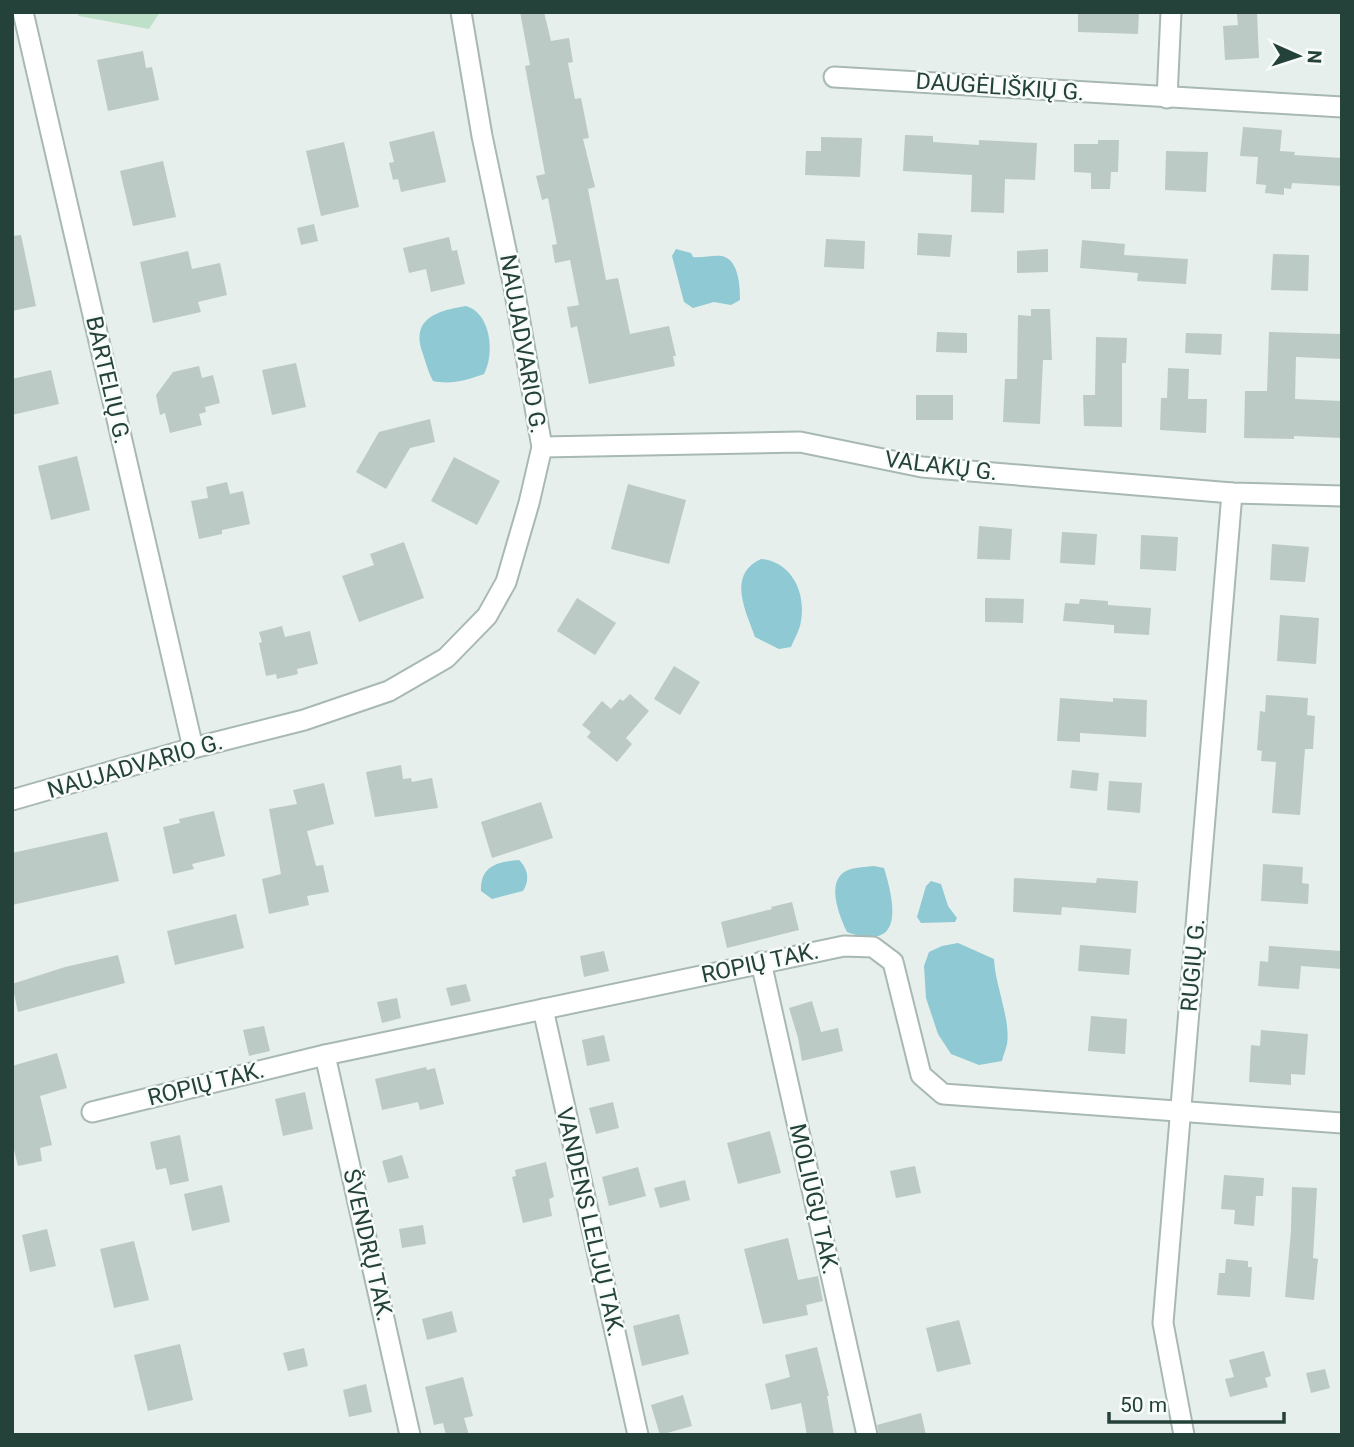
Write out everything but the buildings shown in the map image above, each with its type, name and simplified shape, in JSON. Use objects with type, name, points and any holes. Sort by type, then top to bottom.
[{"type":"street","name":"BARTELIŲ G.","points":[[23,12],[193,748]]},
{"type":"street","name":"NAUJADVARIO G.","points":[[12,800],[193,748],[304,720],[389,691],[446,658],[487,616],[506,582],[542,447],[461,12]]},
{"type":"street","points":[[1167,98],[1171,12]]},
{"type":"street","name":"DAUGĖLIŠKIŲ G.","points":[[834,77],[1342,107]]},
{"type":"street","name":"VALAKŲ G.","points":[[542,447],[800,442],[922,467],[1232,493],[1342,496]]},
{"type":"street","name":"RUGIŲ G.","points":[[1184,1435],[1163,1323],[1232,493]]},
{"type":"street","name":"ROPIŲ TAK.","points":[[92,1112],[325,1055],[845,946],[873,947],[893,962],[921,1075],[943,1094],[1342,1123]]},
{"type":"street","name":"MOLIŪGŲ TAK.","points":[[761,962],[867,1435]]},
{"type":"street","name":"VANDENS LELIJŲ TAK.","points":[[542,1009],[638,1435]]},
{"type":"street","name":"ŠVENDRŲ TAK.","points":[[325,1055],[410,1435]]},
{"type":"green space","points":[[76,12],[160,12],[149,29],[79,16]]},
{"type":"water","points":[[676,249],[691,253],[693,257],[728,258],[737,274],[740,300],[731,305],[714,302],[693,308],[684,302],[672,256]]},
{"type":"water","points":[[466,306],[474,310],[486,325],[490,346],[484,374],[453,382],[433,381],[420,342],[423,324],[436,314]]},
{"type":"water","points":[[761,559],[781,566],[795,581],[799,590],[801,621],[791,647],[779,649],[755,637],[747,615],[741,594],[744,574]]},
{"type":"water","points":[[519,860],[527,875],[523,891],[492,899],[481,891],[483,876],[491,867]]},
{"type":"water","points":[[874,866],[884,868],[891,896],[891,921],[887,930],[879,936],[866,937],[847,932],[835,891],[836,883],[846,871]]},
{"type":"water","points":[[931,881],[941,884],[948,906],[957,918],[955,922],[921,923],[917,917],[926,886]]},
{"type":"water","points":[[958,943],[994,959],[1008,1035],[1002,1061],[979,1065],[951,1054],[938,1034],[926,998],[924,966],[929,952]]}]
